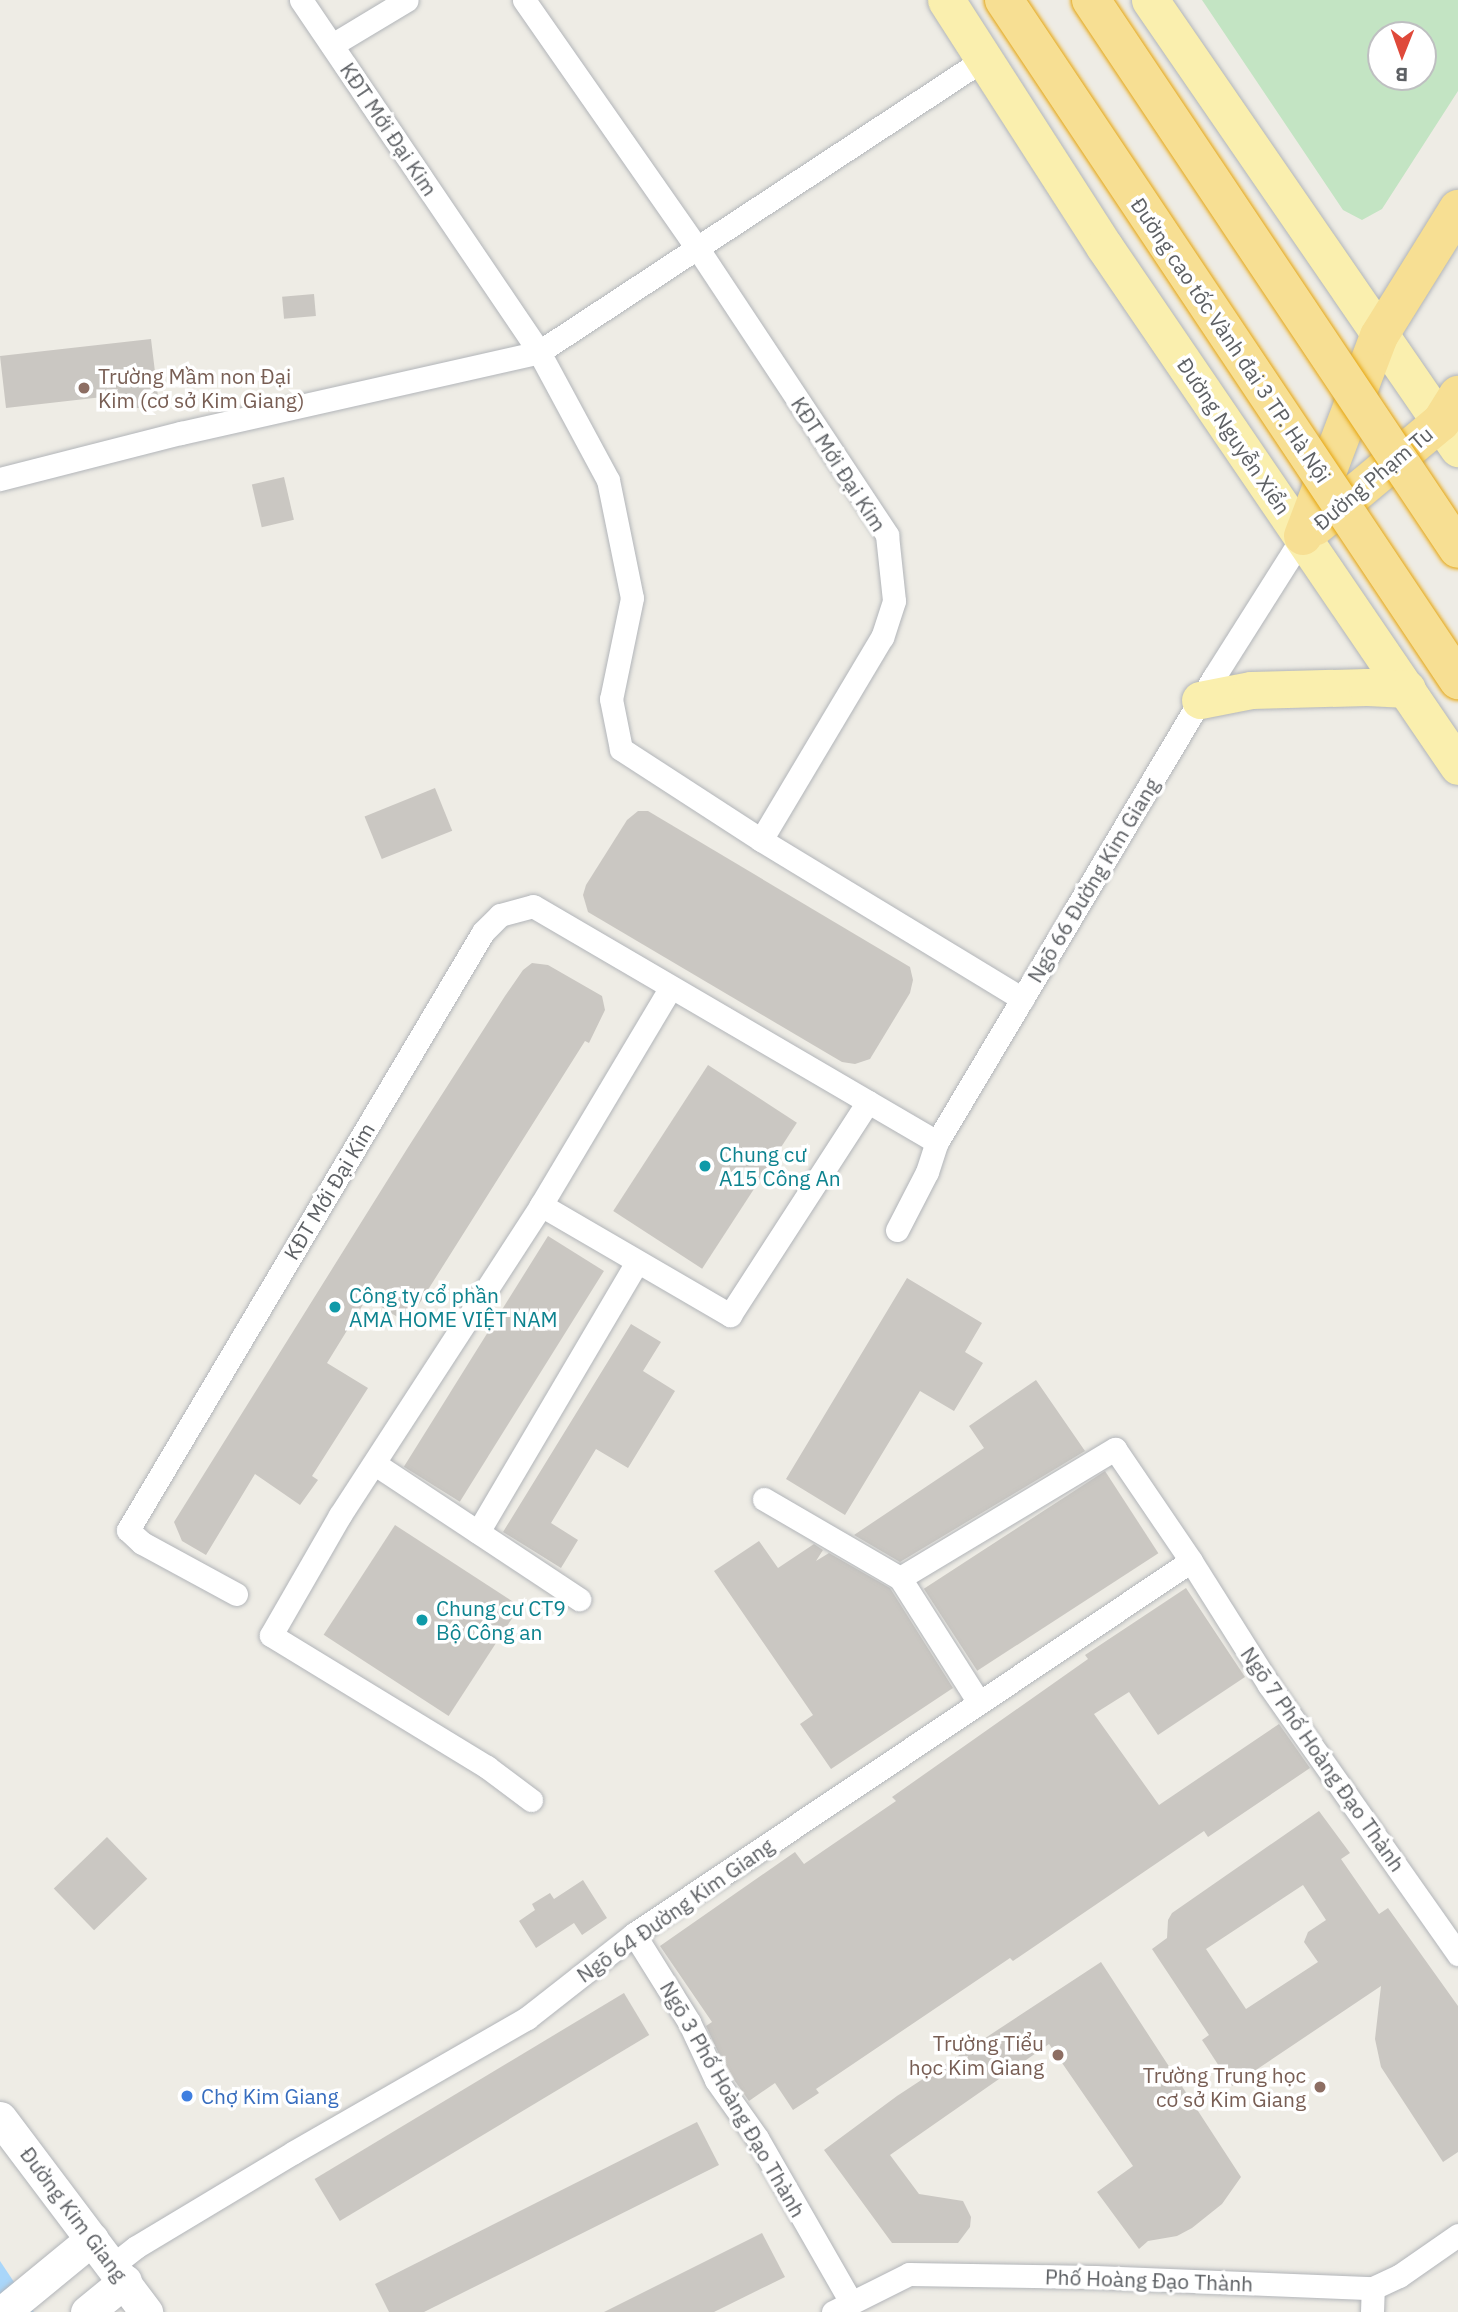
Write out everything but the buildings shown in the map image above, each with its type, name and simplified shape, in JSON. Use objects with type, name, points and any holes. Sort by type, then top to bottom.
[{"type":"highway","name":"Đường cao tốc Vành đai 3 TP. Hà Nội","points":[[1004,0],[1458,680]]},
{"type":"highway","points":[[1091,0],[1458,549]]},
{"type":"highway","name":"Đường Phạm Tu","points":[[1303,537],[1379,335],[1458,209]]},
{"type":"highway","name":"Đường Phạm Tu","points":[[1303,537],[1452,422]]},
{"type":"main road","name":"Đường Nguyễn Xiển","points":[[946,0],[1081,210],[1458,766]]},
{"type":"main road","points":[[1150,0],[1379,335],[1452,422]]},
{"type":"main road","points":[[1200,700],[1251,690],[1367,687],[1407,690]]},
{"type":"main road","name":"Đường Kim Giang","points":[[0,2118],[146,2312]]},
{"type":"main road","points":[[4,2312],[92,2239]]},
{"type":"main road","points":[[87,2312],[119,2273]]},
{"type":"street","name":"KĐT Mới Đại Kim","points":[[301,0],[539,352],[608,480],[632,598],[611,699],[621,749],[761,840],[1022,999]]},
{"type":"street","name":"KĐT Mới Đại Kim","points":[[332,46],[407,0]]},
{"type":"street","name":"KĐT Mới Đại Kim","points":[[524,0],[698,249],[887,535],[894,601],[881,637],[761,840]]},
{"type":"street","points":[[0,479],[181,433],[539,352],[984,59]]},
{"type":"street","name":"Ngõ 66 Đường Kim Giang","points":[[897,1230],[927,1172],[937,1142],[1200,700],[1303,537]]},
{"type":"street","name":"KĐT Mới Đại Kim","points":[[236,1594],[142,1543],[128,1530],[483,932],[500,915],[533,906],[670,989],[937,1142]]},
{"type":"street","points":[[531,1800],[487,1767],[271,1635],[340,1516],[541,1205],[670,989]]},
{"type":"street","points":[[541,1205],[730,1315],[868,1102]]},
{"type":"street","points":[[478,1532],[637,1262]]},
{"type":"street","name":"Ngõ 7 Phố Hoàng Đạo Thành","points":[[900,1578],[1115,1449],[1191,1561],[1269,1685],[1458,1954]]},
{"type":"street","points":[[375,1464],[579,1600]]},
{"type":"street","points":[[764,1499],[900,1578],[978,1702]]},
{"type":"street","name":"Ngõ 64 Đường Kim Giang","points":[[119,2273],[136,2247],[294,2152],[527,2018],[634,1934],[1191,1561]]},
{"type":"street","name":"Ngõ 3 Phố Hoàng Đạo Thành","points":[[634,1934],[689,2022],[716,2080],[757,2138],[854,2306]]},
{"type":"street","name":"Phố Hoàng Đạo Thành","points":[[854,2306],[909,2274],[1095,2277],[1373,2288],[1399,2276],[1458,2235]]},
{"type":"street","points":[[1372,2312],[1373,2288]]},
{"type":"green space","points":[[1202,0],[1458,0],[1458,91],[1382,209],[1362,220],[1343,210]]},
{"type":"water","points":[[0,2261],[34,2312],[0,2312]]},
{"type":"place","name":"Trường Mầm non Đại Kim (cơ sở Kim Giang)","points":[[84,388]]},
{"type":"place","name":"Chung cư A15 Công An","points":[[705,1166]]},
{"type":"place","name":"Công ty cổ phần AMA HOME VIỆT NAM","points":[[335,1307]]},
{"type":"place","name":"Chung cư CT9 Bộ Công an","points":[[422,1620]]},
{"type":"place","name":"Trường Tiểu học Kim Giang","points":[[1058,2055]]},
{"type":"place","name":"Trường Trung học cơ sở Kim Giang","points":[[1320,2087]]},
{"type":"place","name":"Chợ Kim Giang","points":[[187,2096]]}]
